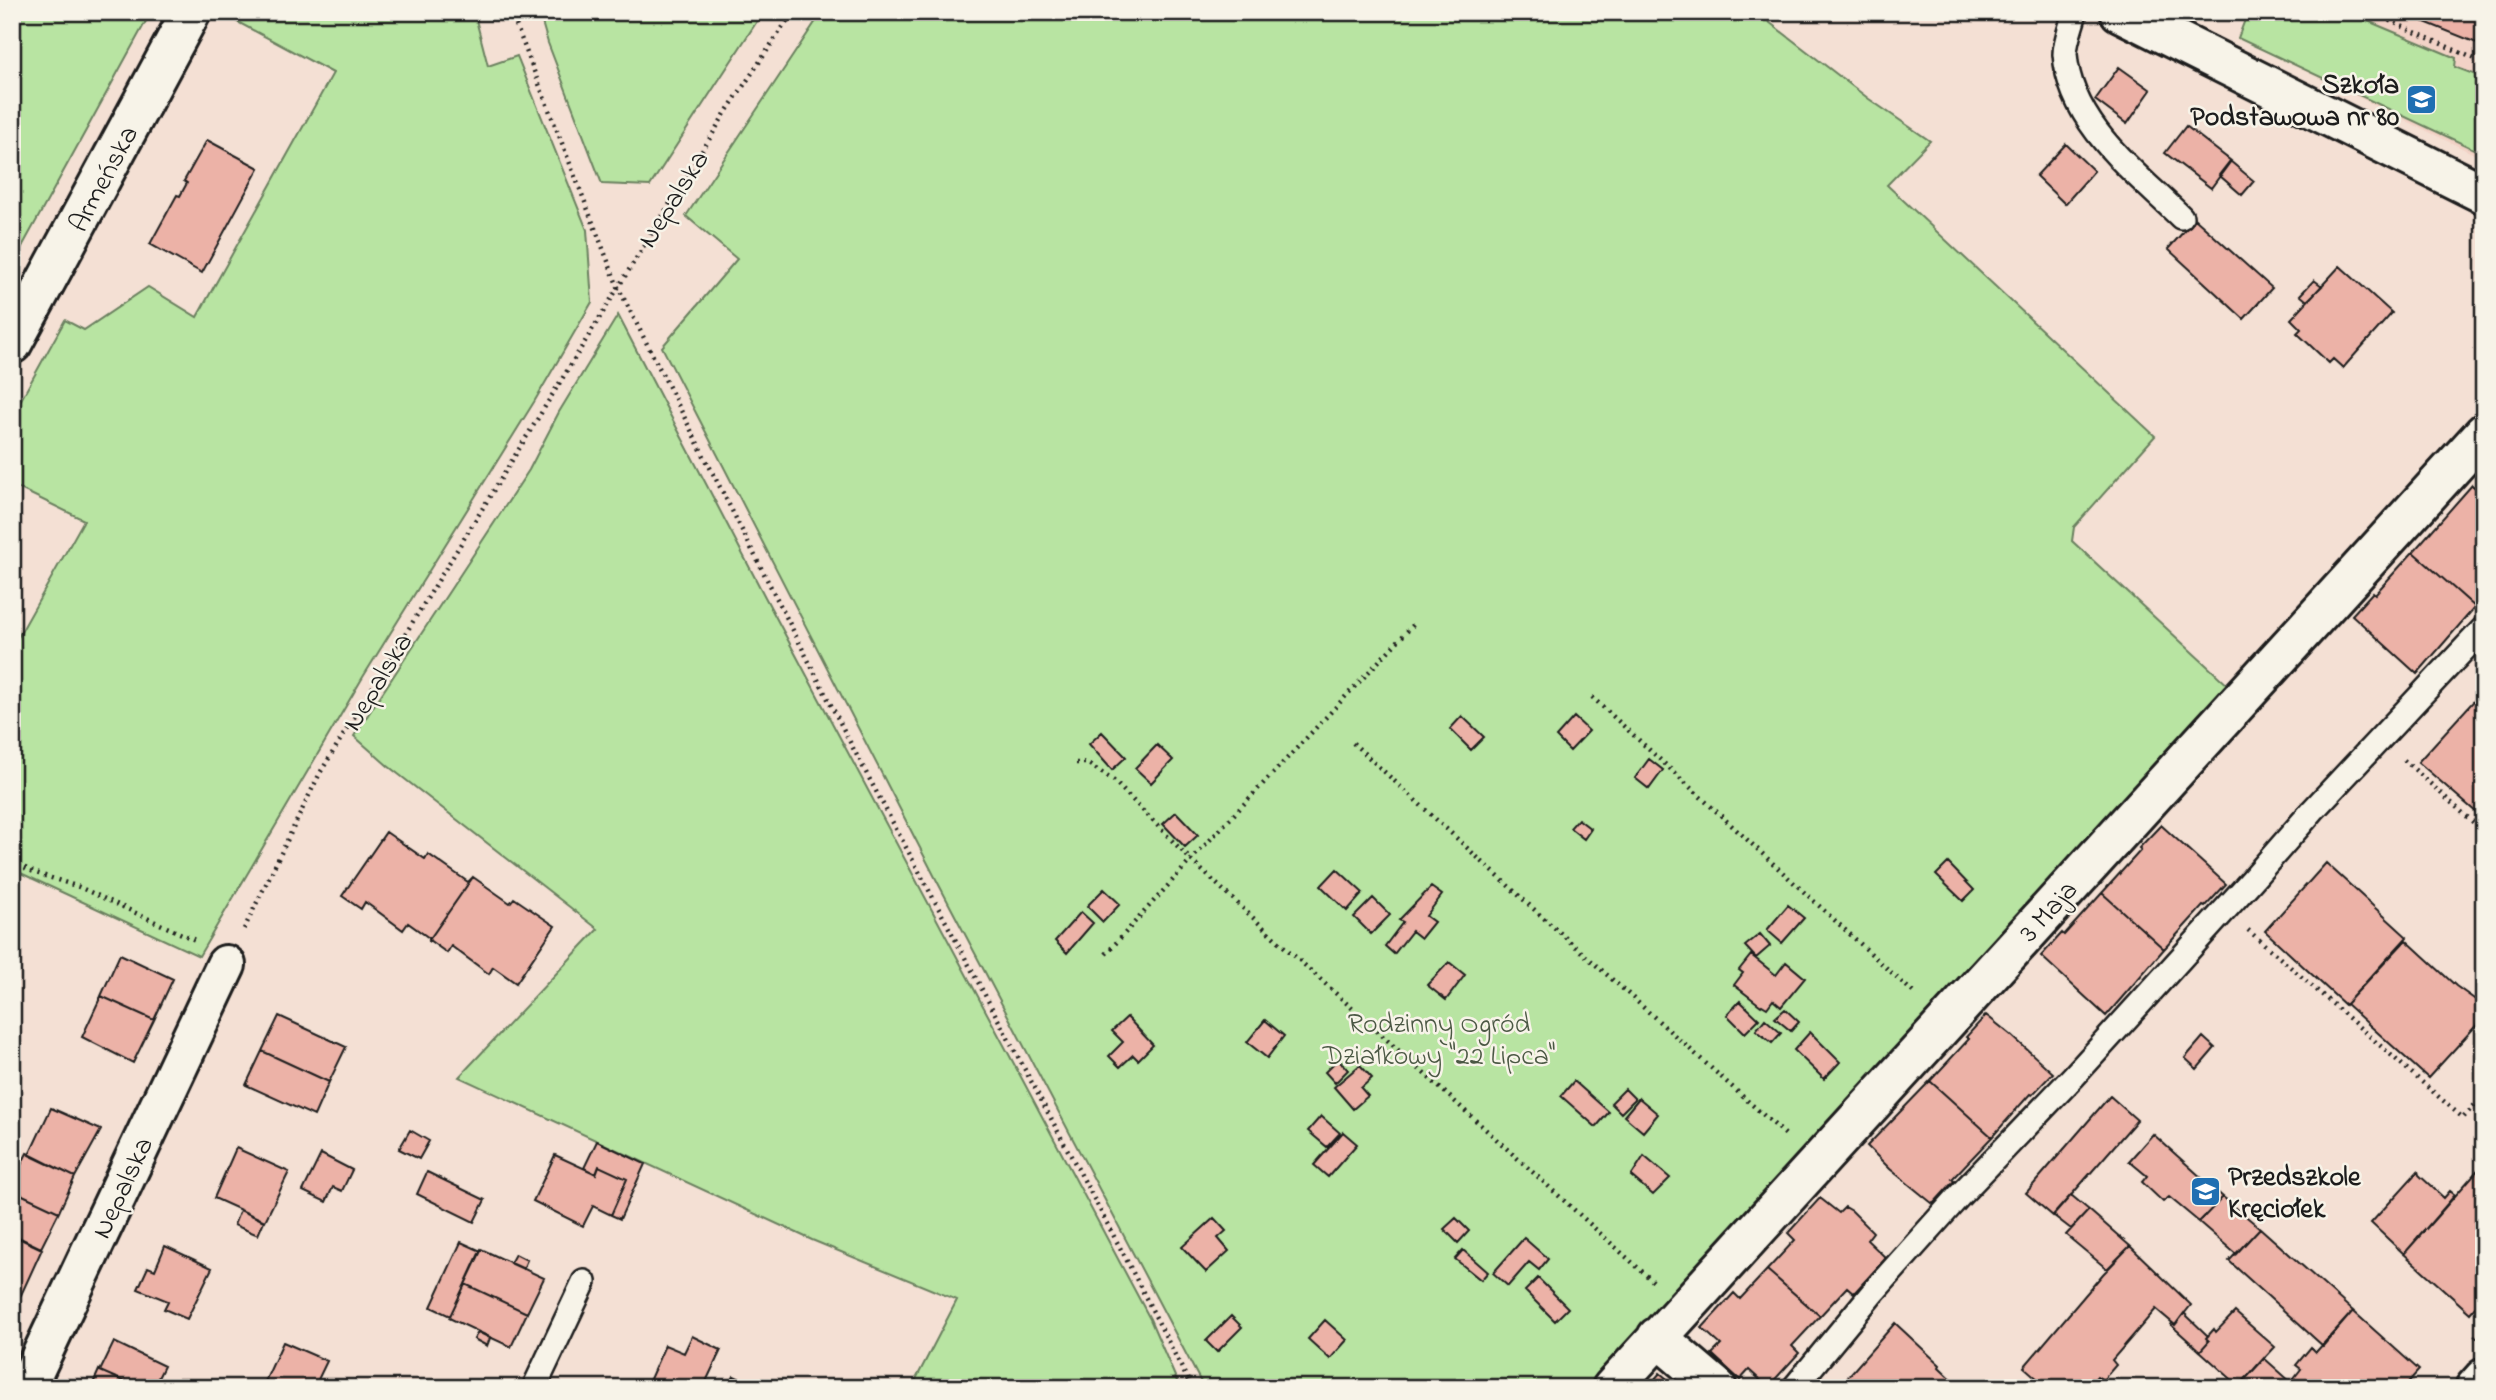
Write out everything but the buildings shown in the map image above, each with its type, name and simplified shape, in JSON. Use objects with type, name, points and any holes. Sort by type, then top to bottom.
[{"type":"street","name":"Armeńska","points":[[12,344],[191,12]]},
{"type":"street","points":[[2120,12],[2484,194]]},
{"type":"street","name":"3 Maja","points":[[1612,1388],[2484,433]]},
{"type":"street","name":"Nepalska","points":[[26,1388],[228,961]]},
{"type":"street","points":[[1657,1337],[1717,1388]]},
{"type":"street","points":[[2475,1388],[2484,1378]]},
{"type":"lane","points":[[2075,12],[2065,53],[2076,100],[2107,145],[2181,217]]},
{"type":"lane","points":[[1794,1388],[1874,1291],[2252,880],[2313,810],[2484,628]]},
{"type":"lane","points":[[534,1388],[584,1282]]},
{"type":"path","points":[[511,12],[618,286],[853,750],[1118,1242],[1192,1388]]},
{"type":"path","name":"Nepalska","points":[[228,961],[320,773],[726,112],[793,12]]},
{"type":"path","points":[[2370,12],[2484,63]]},
{"type":"path","points":[[1106,954],[1415,623]]},
{"type":"path","points":[[1592,697],[1946,1021]]},
{"type":"path","points":[[1353,743],[1668,1031],[1817,1161]]},
{"type":"path","points":[[2403,759],[2484,832]]},
{"type":"path","points":[[1076,763],[1087,763],[1114,781],[1191,860],[1683,1309]]},
{"type":"path","points":[[12,862],[79,887],[228,961]]},
{"type":"path","points":[[2239,921],[2463,1118],[2484,1094]]},
{"type":"path","points":[[2477,1102],[2484,1111]]},
{"type":"shaded area","name":"Szkoła Podstawowa nr 80","points":[[2248,12],[2484,12],[2484,159],[2238,38]]},
{"type":"green space","points":[[12,12],[151,12],[12,265]]},
{"type":"green space","points":[[219,12],[474,12],[488,66],[517,56],[587,230],[592,302],[534,402],[363,677],[199,956],[12,869],[12,648],[84,520],[12,485],[12,416],[65,320],[84,330],[148,287],[197,317],[333,73]]},
{"type":"green space","points":[[539,12],[763,12],[650,186],[602,184],[548,43]]},
{"type":"green space","name":"Rodzinny Ogród Działkowy \"22 Lipca\"","points":[[822,12],[1756,12],[1869,99],[1930,141],[1887,185],[2155,436],[2074,527],[2072,541],[2230,687],[1592,1388],[1204,1388],[938,883],[662,347],[737,259],[686,216]]},
{"type":"green space","name":"Szkoła Podstawowa nr 80","points":[[2248,12],[2336,12],[2363,19],[2456,58],[2455,67],[2484,78],[2484,154],[2238,38]]},
{"type":"green space","points":[[618,315],[765,597],[1150,1319],[1180,1388],[922,1388],[914,1383],[957,1300],[812,1240],[459,1077],[598,929],[388,766],[354,736],[529,470],[559,412]]},
{"type":"place","name":"Szkoła Podstawowa nr 80","points":[[2422,99]]},
{"type":"place","name":"Przedszkole Kręciołek","points":[[2205,1191]]}]
